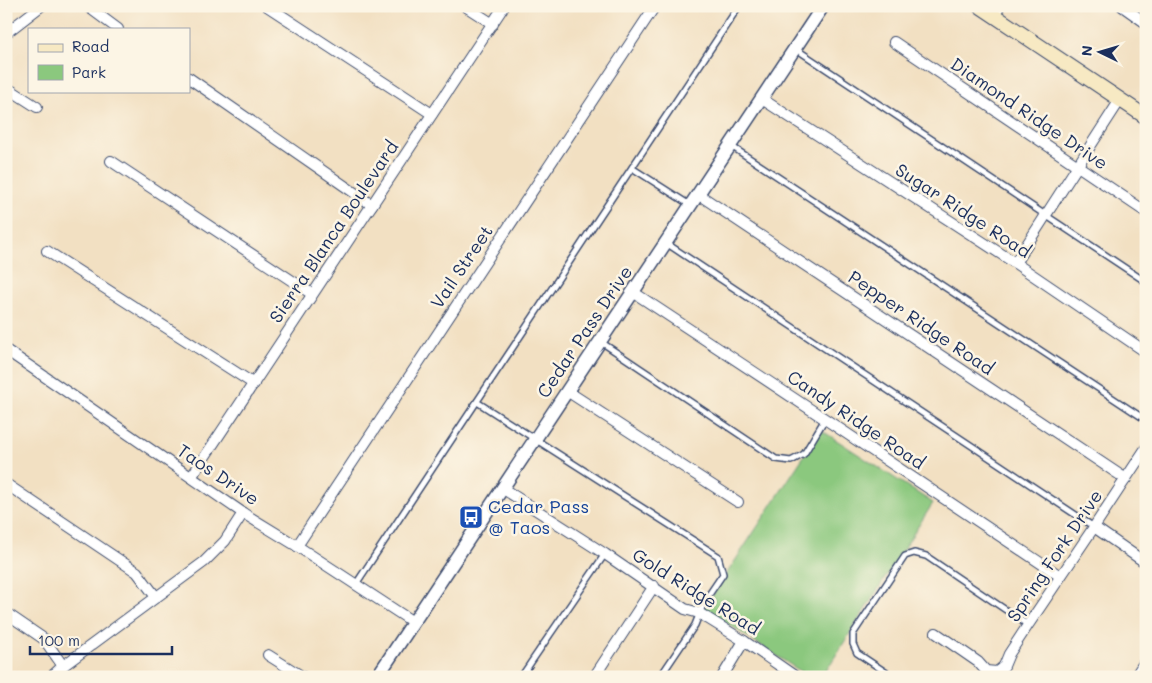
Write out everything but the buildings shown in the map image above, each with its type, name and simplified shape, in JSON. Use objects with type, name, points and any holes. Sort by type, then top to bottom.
[{"type":"main road","points":[[980,6],[997,11],[1146,117]]},
{"type":"street","points":[[6,34],[41,6]]},
{"type":"street","points":[[87,6],[117,28]]},
{"type":"street","points":[[267,6],[432,114]]},
{"type":"street","points":[[466,6],[493,24]]},
{"type":"street","name":"Sierra Blanca Boulevard","points":[[192,476],[504,6]]},
{"type":"street","name":"Vail Street","points":[[297,546],[655,6]]},
{"type":"street","name":"Cedar Pass Drive","points":[[377,677],[823,6]]},
{"type":"street","points":[[1122,6],[1146,23]]},
{"type":"street","name":"Diamond Ridge Drive","points":[[894,42],[1146,212]]},
{"type":"street","points":[[190,79],[372,205]]},
{"type":"street","points":[[6,88],[37,107]]},
{"type":"street","name":"Sugar Ridge Road","points":[[762,99],[1015,263],[1146,352]]},
{"type":"street","points":[[1015,263],[1120,100]]},
{"type":"street","points":[[111,160],[312,294]]},
{"type":"street","name":"Pepper Ridge Road","points":[[698,194],[1126,479]]},
{"type":"street","points":[[47,250],[254,384]]},
{"type":"street","name":"Candy Ridge Road","points":[[633,292],[1060,576]]},
{"type":"street","name":"Taos Drive","points":[[6,350],[244,512],[413,622]]},
{"type":"street","points":[[567,391],[738,502]]},
{"type":"street","name":"Spring Fork Drive","points":[[985,674],[997,672],[1004,666],[1009,654],[1146,448]]},
{"type":"street","points":[[6,484],[137,572],[156,597]]},
{"type":"street","name":"Gold Ridge Road","points":[[502,488],[654,586],[685,609],[699,613],[744,641],[791,675]]},
{"type":"street","points":[[51,677],[63,666],[204,562],[225,541],[244,512]]},
{"type":"street","points":[[1094,527],[1146,563]]},
{"type":"street","points":[[594,677],[654,586]]},
{"type":"street","points":[[6,613],[44,639],[63,666]]},
{"type":"street","points":[[936,633],[978,662],[985,674]]},
{"type":"street","points":[[722,677],[744,641]]},
{"type":"street","points":[[268,655],[303,677]]},
{"type":"street","points":[[1135,677],[1146,660]]},
{"type":"lane","points":[[356,584],[739,6]]},
{"type":"lane","points":[[795,48],[1146,282]]},
{"type":"lane","points":[[730,146],[1146,420]]},
{"type":"lane","points":[[632,168],[690,206]]},
{"type":"lane","points":[[666,243],[1094,527]]},
{"type":"lane","points":[[600,341],[776,460],[791,462],[804,454],[825,419]]},
{"type":"lane","points":[[477,402],[718,556],[723,574],[704,602],[695,625],[660,677]]},
{"type":"lane","points":[[893,677],[857,653],[853,644],[854,634],[905,556],[914,553],[926,556],[1028,625]]},
{"type":"lane","points":[[521,677],[605,554]]},
{"type":"green space","points":[[821,430],[933,503],[822,677],[809,677],[704,608]]},
{"type":"place","name":"Cedar Pass @ Taos","points":[[471,517]]}]
